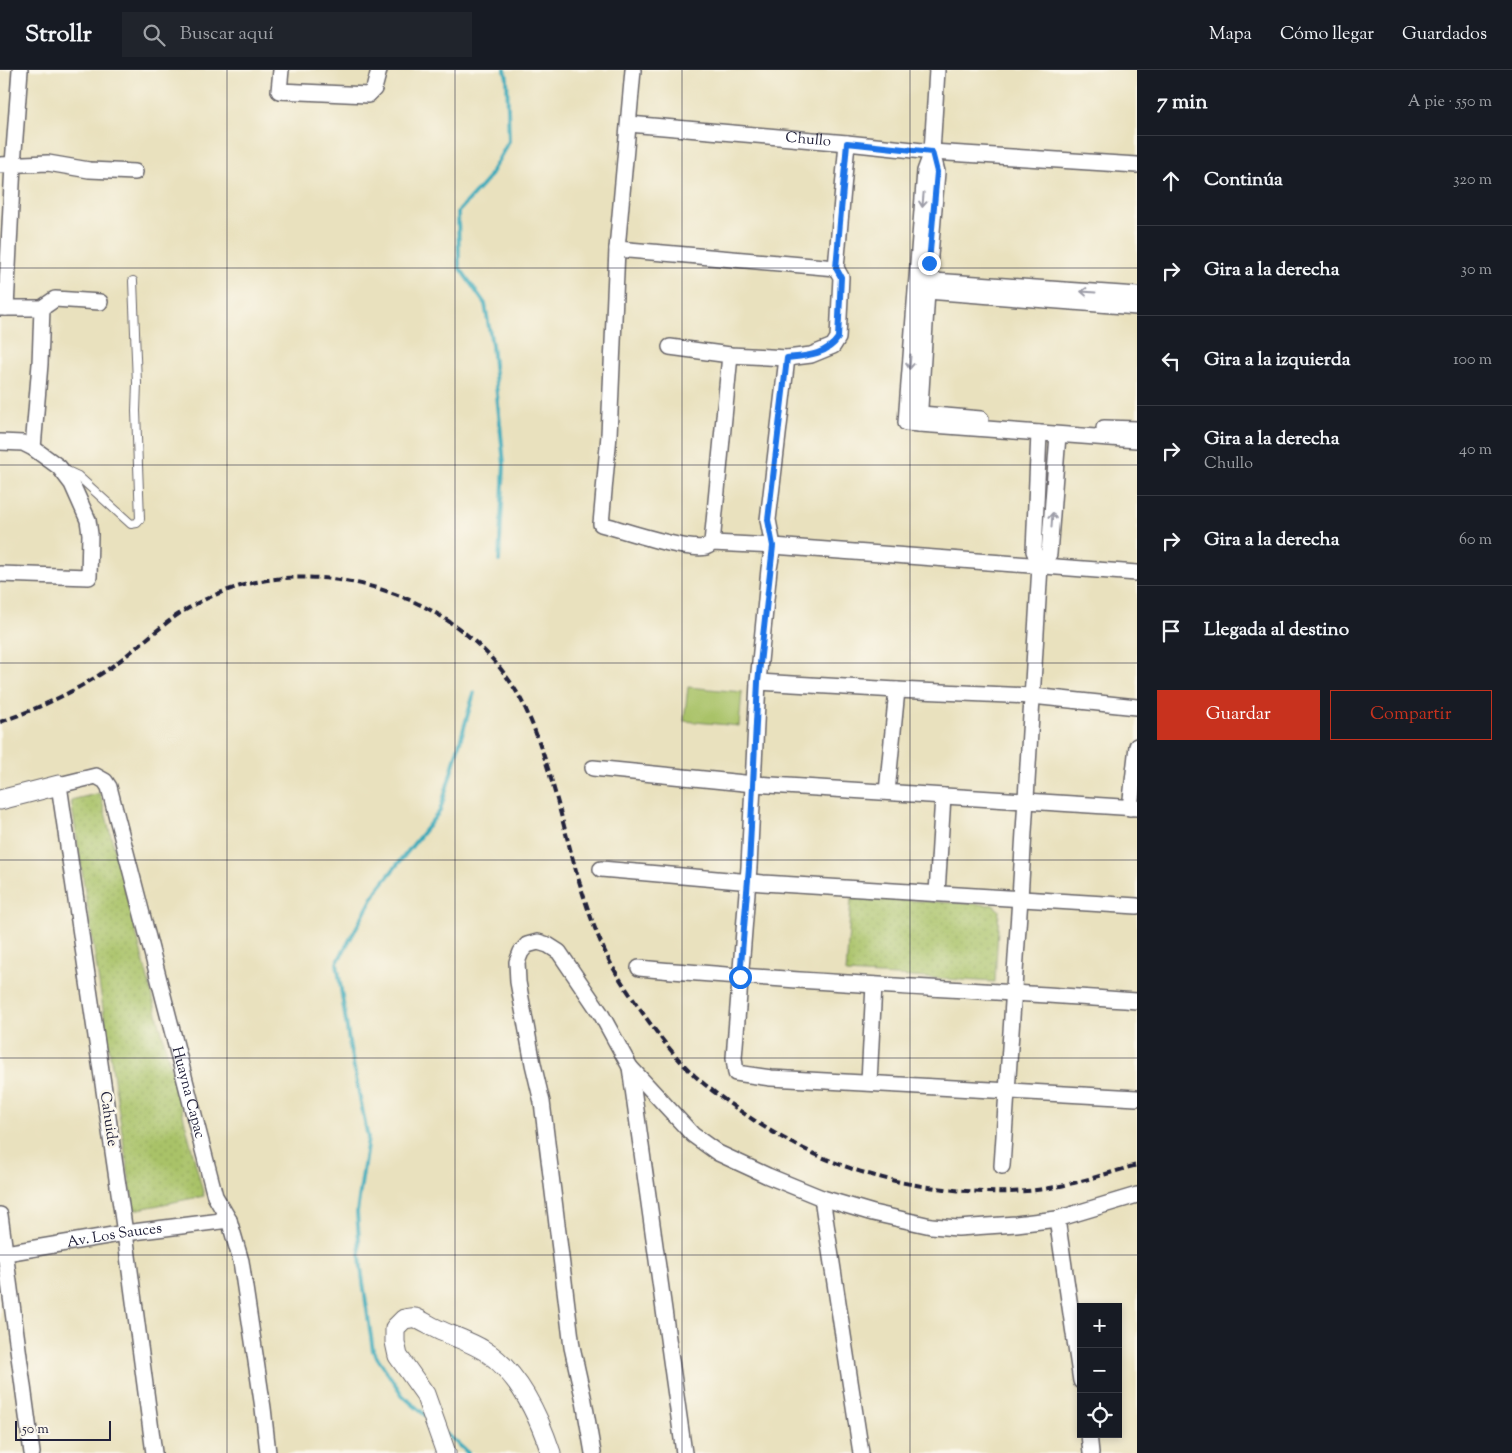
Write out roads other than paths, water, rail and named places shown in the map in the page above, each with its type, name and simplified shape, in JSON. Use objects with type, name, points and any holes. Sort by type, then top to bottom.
[{"type":"street","points":[[20,70],[6,164],[3,308],[42,308],[55,299],[100,302]]},
{"type":"street","points":[[281,70],[279,91],[368,94],[374,89],[379,70]]},
{"type":"street","points":[[633,70],[618,249],[601,524],[664,542],[696,548],[708,547],[712,542],[730,355]]},
{"type":"street","points":[[915,417],[924,284],[937,172],[932,152],[937,70]]},
{"type":"street","name":"Chullo","points":[[629,124],[932,152],[1137,165]]},
{"type":"street","points":[[670,347],[730,355],[787,358],[811,355],[833,346],[838,338],[841,277],[836,268],[847,143]]},
{"type":"street","points":[[6,164],[48,163],[89,170],[135,172]]},
{"type":"street","points":[[618,249],[836,268]]},
{"type":"street","points":[[924,284],[1137,295]]},
{"type":"street","points":[[924,284],[1137,306]]},
{"type":"street","points":[[33,448],[40,364],[42,308]]},
{"type":"street","points":[[787,358],[768,520],[773,546],[758,682],[748,882],[734,1058],[736,1073],[770,1078],[1137,1098]]},
{"type":"street","points":[[915,417],[1137,429]]},
{"type":"street","points":[[915,417],[1039,434],[1137,440]]},
{"type":"street","points":[[1002,1166],[1040,566],[1034,551],[1039,434]]},
{"type":"street","points":[[1040,566],[1050,554],[1058,435]]},
{"type":"street","points":[[0,442],[23,443],[59,467],[72,484],[88,520],[90,534],[89,576],[0,574]]},
{"type":"street","points":[[712,542],[1137,573]]},
{"type":"street","points":[[758,682],[1032,696],[1137,707]]},
{"type":"street","points":[[887,792],[897,690]]},
{"type":"street","points":[[593,768],[754,784],[1134,808],[1137,746]]},
{"type":"street","name":"Huayna Capac","points":[[59,786],[96,776],[105,781],[109,787],[215,1196],[229,1220],[241,1261],[264,1408],[268,1453]]},
{"type":"street","points":[[0,800],[59,786]]},
{"type":"street","name":"Cahuide","points":[[59,786],[125,1234],[154,1453]]},
{"type":"street","points":[[936,894],[943,796]]},
{"type":"street","points":[[601,869],[748,882],[1137,906]]},
{"type":"street","points":[[593,1453],[572,1347],[542,1102],[518,982],[520,952],[527,945],[538,942],[559,952],[601,1014],[630,1067],[692,1135],[718,1152],[768,1176],[822,1198],[873,1213],[931,1226],[958,1228],[1057,1219],[1137,1195]]},
{"type":"street","points":[[638,968],[740,977],[1137,1000]]},
{"type":"street","points":[[869,1082],[874,985]]},
{"type":"street","points":[[630,1067],[684,1453]]},
{"type":"street","points":[[822,1198],[861,1453]]},
{"type":"street","points":[[0,1215],[3,1254],[32,1453]]},
{"type":"street","points":[[1057,1219],[1077,1354]]},
{"type":"street","name":"Av. Los Sauces","points":[[3,1254],[125,1234],[229,1220]]},
{"type":"street","points":[[446,1453],[425,1394],[398,1356],[395,1328],[404,1319],[416,1318],[429,1326],[470,1342],[502,1364],[522,1388],[546,1437],[551,1453]]},
{"type":"street","points":[[1089,1438],[1091,1453]]},
{"type":"lane","points":[[59,467],[78,476],[131,524],[137,523],[140,519],[133,281]]},
{"type":"waterway","points":[[499,561],[504,464],[492,345],[485,304],[459,267],[458,212],[487,180],[509,141],[507,78],[505,70]]},
{"type":"waterway","points":[[425,1415],[403,1396],[373,1351],[361,1268],[357,1212],[368,1138],[350,1048],[337,963],[377,890],[440,811],[474,693]]},
{"type":"waterway","points":[[447,1434],[468,1453]]},
{"type":"railway","points":[[0,722],[30,711],[87,682],[114,665],[173,618],[199,602],[226,590],[255,582],[301,577],[333,579],[395,594],[428,609],[463,631],[493,660],[518,694],[527,712],[550,774],[585,901],[596,932],[610,962],[621,981],[667,1046],[695,1076],[717,1094],[747,1116],[799,1147],[846,1167],[919,1186],[971,1191],[1024,1191],[1072,1183],[1137,1165]]}]
